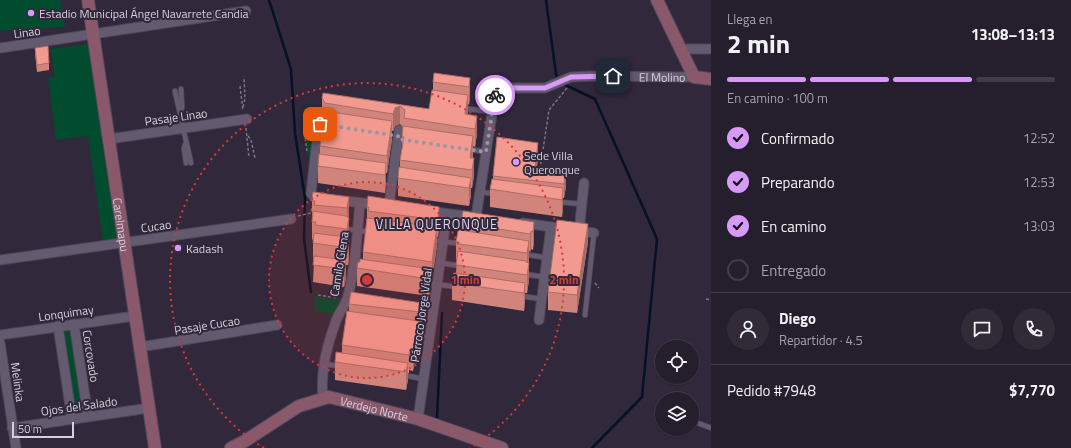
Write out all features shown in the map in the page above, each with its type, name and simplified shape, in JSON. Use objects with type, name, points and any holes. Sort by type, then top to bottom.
[{"type":"street","name":"Carelmapu","points":[[88,0],[155,448]]},
{"type":"street","points":[[657,0],[694,77]]},
{"type":"street","name":"Linao","points":[[0,48],[246,11]]},
{"type":"street","points":[[681,49],[711,49]]},
{"type":"street","name":"El Molino","points":[[492,112],[496,88],[545,88],[571,77],[694,77],[711,79]]},
{"type":"street","points":[[418,210],[480,218],[478,192],[492,112]]},
{"type":"street","name":"Pasaje Linao","points":[[109,139],[246,119]]},
{"type":"street","points":[[322,124],[311,193],[314,197],[393,207],[393,179],[398,136]]},
{"type":"street","points":[[578,232],[584,183]]},
{"type":"street","name":"Camilo Glena","points":[[324,398],[322,387],[324,364],[329,340],[339,323],[347,299],[353,271],[353,251],[360,203]]},
{"type":"street","name":"Párroco Jorge Vidal","points":[[418,419],[431,337],[447,214]]},
{"type":"street","name":"Cucao","points":[[0,260],[291,219]]},
{"type":"street","points":[[513,222],[594,233]]},
{"type":"street","points":[[539,320],[551,228]]},
{"type":"street","name":"Lonquimay","points":[[0,335],[135,316]]},
{"type":"street","name":"Corcovado","points":[[74,324],[88,416]]},
{"type":"street","name":"Pasaje Cucao","points":[[140,347],[277,325]]},
{"type":"street","points":[[58,326],[72,419]]},
{"type":"street","name":"Melinka","points":[[0,348],[16,448]]},
{"type":"street","name":"Verdejo Norte","points":[[231,448],[245,441],[299,406],[324,398],[337,398],[418,419],[502,448]]},
{"type":"street","name":"Ojos del Salado","points":[[12,428],[149,408]]},
{"type":"lane","points":[[180,113],[182,107],[181,89]]},
{"type":"lane","points":[[174,91],[180,113],[189,163]]},
{"type":"lane","points":[[456,107],[492,112]]},
{"type":"lane","points":[[464,149],[486,152]]},
{"type":"lane","points":[[478,192],[503,194]]},
{"type":"lane","points":[[556,201],[582,204]]},
{"type":"lane","points":[[338,228],[373,232]]},
{"type":"lane","points":[[585,315],[594,233]]},
{"type":"lane","points":[[428,240],[471,246]]},
{"type":"lane","points":[[516,253],[547,258]]},
{"type":"lane","points":[[441,263],[469,267]]},
{"type":"lane","points":[[514,273],[544,277]]},
{"type":"lane","points":[[423,282],[466,289]]},
{"type":"lane","points":[[518,296],[542,299]]},
{"type":"lane","points":[[409,333],[431,337]]},
{"type":"lane","points":[[324,364],[349,368]]},
{"type":"lane","points":[[394,374],[424,378]]},
{"type":"lane","points":[[699,424],[711,428]]},
{"type":"path","points":[[243,109],[245,98],[244,77]]},
{"type":"path","points":[[240,86],[248,136],[248,158]]},
{"type":"path","points":[[540,169],[549,110],[560,98]]},
{"type":"path","points":[[248,136],[251,140],[254,158]]},
{"type":"path","points":[[302,214],[310,213]]},
{"type":"path","points":[[318,295],[347,299]]},
{"type":"path","points":[[706,299],[711,300]]},
{"type":"green space","name":"Estadio Municipal Ángel Navarrete Candia","points":[[0,0],[60,0],[65,27],[0,31]]},
{"type":"green space","points":[[89,44],[118,239],[103,242],[88,136],[56,140],[48,78],[55,76],[50,49]]},
{"type":"green space","points":[[310,129],[314,135],[312,169],[305,139],[306,130]]},
{"type":"green space","points":[[315,296],[343,301],[334,315],[315,311]]},
{"type":"green space","points":[[72,328],[85,414],[74,415],[61,330]]},
{"type":"building","points":[[48,46],[49,63],[37,65],[35,48]]},
{"type":"building","points":[[434,73],[470,78],[469,87],[433,82]]},
{"type":"building","points":[[432,90],[468,95],[465,114],[477,116],[475,129],[404,118],[405,110],[400,106],[395,108],[393,114],[325,103],[322,98],[323,93],[429,109]]},
{"type":"building","points":[[324,111],[392,121],[387,156],[320,146]]},
{"type":"building","points":[[403,126],[473,136],[470,158],[474,158],[472,170],[400,160],[404,137],[402,137]]},
{"type":"building","points":[[497,137],[538,143],[535,167],[566,172],[564,184],[493,176]]},
{"type":"building","points":[[319,154],[386,163],[385,175],[318,166]]},
{"type":"building","points":[[399,167],[471,178],[469,188],[398,178]]},
{"type":"building","points":[[492,179],[563,188],[562,200],[490,189]]},
{"type":"building","points":[[313,192],[349,197],[347,208],[314,205],[315,201],[312,201]]},
{"type":"building","points":[[368,196],[439,207],[438,220],[368,211]]},
{"type":"building","points":[[313,211],[346,216],[349,218],[347,229],[315,225],[316,222],[312,222]]},
{"type":"building","points":[[463,211],[534,222],[533,232],[531,231],[530,234],[461,223]]},
{"type":"building","points":[[367,218],[437,227],[432,262],[363,252]]},
{"type":"building","points":[[557,220],[588,224],[577,295],[548,292]]},
{"type":"building","points":[[460,230],[529,241],[527,253],[459,244],[459,242],[456,242],[458,231]]},
{"type":"building","points":[[314,233],[346,237],[349,239],[348,248],[313,243]]},
{"type":"building","points":[[458,251],[526,261],[529,263],[527,275],[456,265]]},
{"type":"building","points":[[314,256],[346,260],[344,269],[313,265]]},
{"type":"building","points":[[360,259],[431,269],[429,279],[357,268]]},
{"type":"building","points":[[454,273],[525,283],[524,293],[452,283]]},
{"type":"building","points":[[351,292],[422,303],[420,312],[349,304]]},
{"type":"building","points":[[347,311],[419,321],[413,353],[409,353],[409,355],[342,345]]},
{"type":"building","points":[[336,352],[408,363],[406,372],[335,362]]},
{"type":"waterway","points":[[269,0],[291,69],[295,133],[305,198],[304,239],[311,292]]},
{"type":"waterway","points":[[546,0],[557,81]]},
{"type":"waterway","points":[[561,83],[595,99],[657,239],[642,397],[592,448]]},
{"type":"waterway","points":[[437,418],[442,313]]},
{"type":"way so far","points":[[320,124],[398,136],[398,139],[486,152],[495,95]]},
{"type":"place","name":"Estadio Municipal Ángel Navarrete Candia","points":[[31,13]]},
{"type":"place","name":"Sede Villa Queronque","points":[[516,162]]},
{"type":"place","name":"Kadash","points":[[178,248]]},
{"type":"district","name":"VILLA QUERONQUE","points":[[437,224]]},
{"type":"route","points":[[495,95],[496,88],[545,88],[571,77],[613,76]]}]
